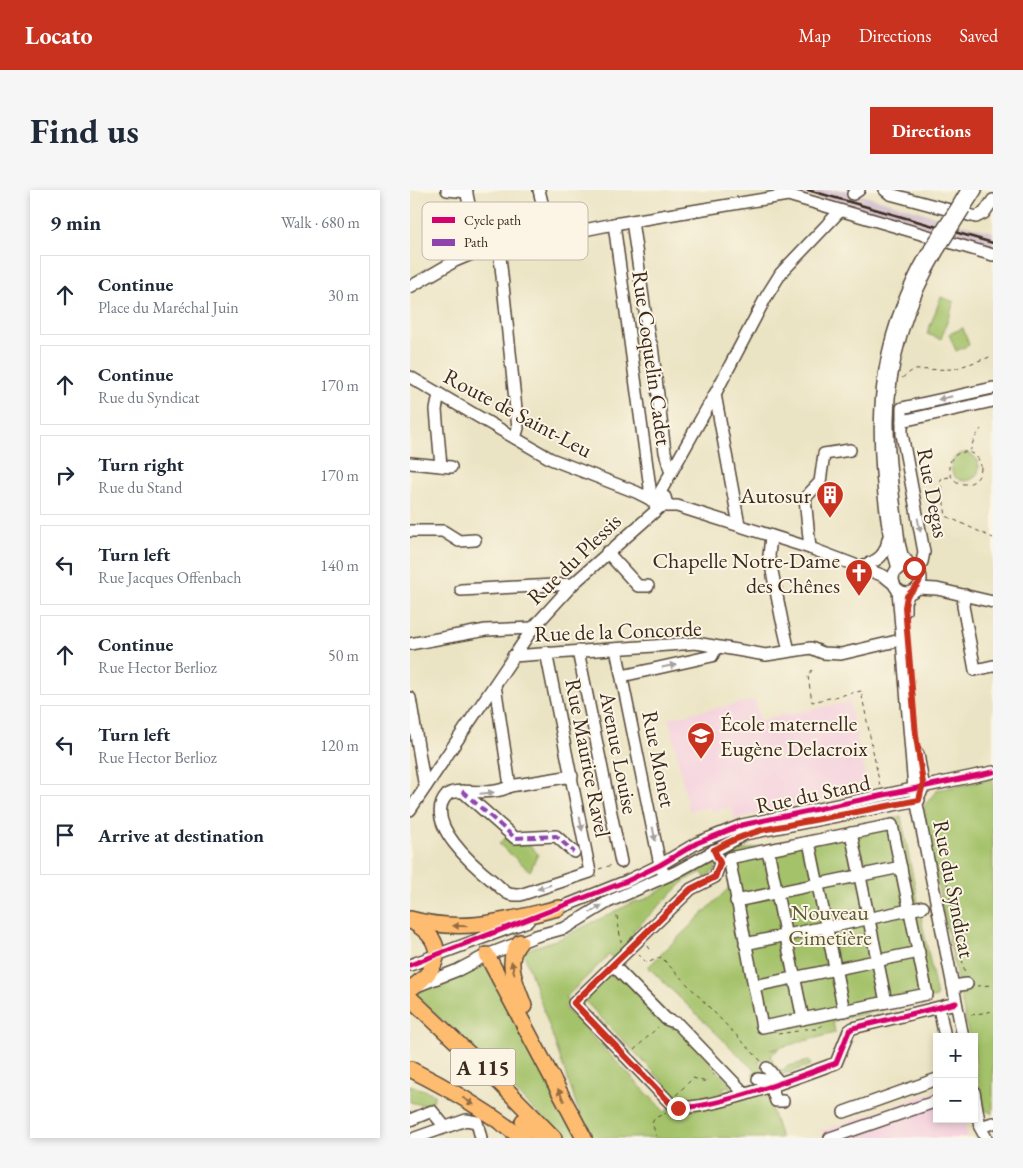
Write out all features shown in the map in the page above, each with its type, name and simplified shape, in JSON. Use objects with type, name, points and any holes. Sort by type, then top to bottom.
[{"type":"highway","points":[[410,920],[461,927],[481,926],[560,908]]},
{"type":"highway","points":[[410,920],[423,929],[442,953],[428,979],[410,989]]},
{"type":"highway","points":[[520,942],[512,952],[512,966],[538,1048]]},
{"type":"highway","points":[[487,954],[584,1138]]},
{"type":"highway","name":"A 115","points":[[410,998],[501,1084],[554,1138]]},
{"type":"highway","name":"A 115","points":[[410,1012],[504,1101],[540,1138]]},
{"type":"highway","points":[[410,1069],[448,1088],[498,1119],[522,1138]]},
{"type":"street","points":[[447,190],[467,191]]},
{"type":"street","points":[[885,190],[890,194],[976,217],[984,214],[993,200]]},
{"type":"street","points":[[960,208],[967,190]]},
{"type":"street","points":[[906,578],[889,529],[879,427],[883,371],[889,344],[904,299],[960,208],[976,190]]},
{"type":"street","points":[[588,229],[788,195],[993,254]]},
{"type":"street","name":"Rue du Plessis","points":[[410,810],[533,628],[573,584],[657,500],[766,297],[782,273],[840,211]]},
{"type":"street","points":[[632,221],[649,339],[652,346],[665,452],[671,473]]},
{"type":"street","name":"Rue Coquelin Cadet","points":[[614,224],[650,488],[657,500]]},
{"type":"street","points":[[906,578],[899,543],[888,439],[889,394],[902,330],[935,248]]},
{"type":"street","points":[[410,287],[457,260]]},
{"type":"street","points":[[500,260],[518,428],[515,438]]},
{"type":"street","name":"Route de Saint-Leu","points":[[410,377],[556,462],[657,500],[810,548],[884,576],[906,578]]},
{"type":"street","name":"Rue Degas","points":[[906,578],[922,562],[924,552],[902,434],[902,408],[993,388]]},
{"type":"street","points":[[410,463],[446,466],[436,410],[440,394]]},
{"type":"street","points":[[715,394],[739,525]]},
{"type":"street","name":"Rue Degas","points":[[902,421],[993,401]]},
{"type":"street","points":[[810,548],[805,498],[820,482],[824,454],[850,450]]},
{"type":"street","points":[[864,565],[876,561],[885,552],[889,529]]},
{"type":"street","points":[[410,531],[443,531],[459,540],[475,540]]},
{"type":"street","points":[[771,536],[769,556],[789,651]]},
{"type":"street","points":[[607,552],[638,586],[648,586]]},
{"type":"street","name":"Route de Saint-Leu","points":[[833,556],[952,592],[993,602]]},
{"type":"street","name":"Rue du Syndicat","points":[[906,578],[901,640],[918,787]]},
{"type":"street","name":"Rue du Syndicat","points":[[906,578],[905,607],[916,736],[918,802],[929,872],[962,1033]]},
{"type":"street","points":[[460,590],[573,584]]},
{"type":"street","points":[[965,595],[963,606],[975,670],[993,666]]},
{"type":"street","points":[[410,644],[486,630],[533,628]]},
{"type":"street","name":"Rue de la Concorde","points":[[513,656],[546,652],[696,643],[716,648],[766,655],[811,648],[823,653],[842,654],[901,640]]},
{"type":"street","points":[[622,676],[712,656],[716,648]]},
{"type":"street","name":"Rue Monet","points":[[616,649],[663,870]]},
{"type":"street","name":"Avenue Louise","points":[[578,651],[621,862]]},
{"type":"street","name":"Rue Maurice Ravel","points":[[462,791],[454,791],[448,794],[442,804],[442,818],[448,836],[466,858],[509,894],[520,895],[590,872],[546,652]]},
{"type":"street","points":[[495,685],[510,786]]},
{"type":"street","points":[[410,698],[426,786]]},
{"type":"street","name":"Rue du Stand","points":[[651,876],[663,870],[697,843],[742,825],[993,772]]},
{"type":"street","points":[[462,791],[482,794],[502,791],[510,786],[572,776]]},
{"type":"street","points":[[462,791],[515,838],[556,836],[574,852]]},
{"type":"street","name":"Rue du Stand","points":[[663,870],[676,872],[736,838],[762,830],[918,802]]},
{"type":"street","points":[[892,825],[927,994],[762,1028],[729,858],[851,834],[892,825]]},
{"type":"street","points":[[851,834],[886,1002]]},
{"type":"street","points":[[810,842],[844,1011]]},
{"type":"street","points":[[714,850],[720,863],[715,877],[691,889],[574,1003],[674,1105],[745,1094],[836,1063],[849,1031],[853,1028],[956,1003]]},
{"type":"street","points":[[768,850],[803,1019]]},
{"type":"street","points":[[736,901],[901,867]]},
{"type":"street","points":[[411,965],[560,908],[651,876]]},
{"type":"street","points":[[428,979],[458,970],[487,954],[565,928],[651,876]]},
{"type":"street","points":[[745,944],[923,907]]},
{"type":"street","points":[[442,953],[476,948],[487,954]]},
{"type":"street","points":[[754,986],[919,952]]},
{"type":"street","points":[[613,964],[666,1019],[678,1024],[745,1094]]},
{"type":"street","points":[[953,986],[967,984]]},
{"type":"street","points":[[939,1008],[944,1033]]},
{"type":"street","points":[[767,1068],[776,1084],[776,1101],[783,1101]]},
{"type":"street","points":[[758,1080],[776,1084]]},
{"type":"street","points":[[844,1112],[933,1080]]},
{"type":"street","points":[[830,1138],[933,1102]]},
{"type":"street","points":[[410,1120],[432,1111],[445,1127]]},
{"type":"street","points":[[978,1115],[980,1127],[986,1138]]},
{"type":"street","points":[[415,1138],[432,1135],[445,1127],[466,1120],[477,1122],[481,1138]]},
{"type":"street","points":[[980,1127],[993,1122]]},
{"type":"path","points":[[899,383],[904,375],[913,370],[954,369],[993,356]]},
{"type":"path","points":[[969,452],[974,439],[981,429]]},
{"type":"path","points":[[962,452],[974,454],[980,461],[980,473],[970,483],[959,483],[949,476],[951,460],[962,452]]},
{"type":"path","points":[[949,476],[940,479],[946,516],[993,538]]},
{"type":"path","points":[[812,670],[808,676],[812,702],[861,691],[881,787]]},
{"type":"path","points":[[929,872],[946,877],[967,986],[993,985]]},
{"type":"path","points":[[617,916],[622,956]]},
{"type":"path","points":[[634,950],[647,963],[661,957],[767,1068]]},
{"type":"path","points":[[971,1015],[993,1011]]},
{"type":"path","points":[[634,1051],[666,1019]]},
{"type":"path","points":[[656,1138],[652,1123],[655,1118],[674,1105],[693,1078],[706,1082],[720,1068]]},
{"type":"shaded area","points":[[788,190],[845,190],[942,218],[934,231]]},
{"type":"shaded area","points":[[963,224],[993,232],[993,248],[955,237]]},
{"type":"shaded area","points":[[755,700],[760,720],[849,702],[869,791],[746,816],[735,820],[732,807],[711,812],[710,807],[689,811],[669,718]]},
{"type":"shaded area","points":[[933,1092],[933,1123],[965,1123],[967,1138],[824,1138],[821,1131]]},
{"type":"green space","points":[[941,297],[954,302],[941,339],[927,334]]},
{"type":"green space","points":[[963,328],[969,345],[956,351],[949,334]]},
{"type":"green space","points":[[965,453],[975,457],[979,467],[975,477],[965,481],[955,477],[951,467],[955,457]]},
{"type":"green space","points":[[993,779],[993,1114],[985,1110],[980,1092],[978,1078],[978,1033],[968,1033],[927,833],[924,806],[937,790]]},
{"type":"green space","name":"Nouveau Cimetière","points":[[901,817],[937,997],[833,1021],[835,1033],[770,1050],[779,1049],[770,1056],[773,1060],[772,1062],[781,1071],[788,1066],[809,1061],[811,1065],[779,1076],[760,1059],[759,1064],[767,1072],[767,1076],[754,1076],[752,1074],[755,1071],[648,967],[731,886],[725,854]]},
{"type":"green space","points":[[507,836],[517,845],[525,840],[538,854],[530,871],[499,844]]},
{"type":"green space","points":[[714,860],[716,869],[705,878],[702,872],[686,880],[633,931],[638,936],[613,959],[609,955],[565,998],[569,1003],[564,1007],[665,1112],[669,1108],[676,1114],[766,1092],[781,1138],[588,1138],[523,951],[561,938],[636,901],[640,902]]},
{"type":"green space","points":[[489,964],[579,1138],[563,1138],[414,993]]},
{"type":"green space","points":[[618,973],[677,1026],[733,1087],[732,1089],[730,1090],[729,1086],[723,1088],[724,1093],[683,1103],[671,1098],[675,1094],[585,1001],[581,1005],[581,1002],[609,974],[613,978]]},
{"type":"green space","points":[[410,1085],[435,1094],[432,1104],[427,1106],[410,1102]]},
{"type":"railway","points":[[808,190],[993,243]]},
{"type":"marked path","points":[[462,791],[515,838],[556,836],[574,852]]},
{"type":"cycle path","points":[[410,965],[627,881],[660,865],[697,843],[742,825],[993,772]]},
{"type":"cycle path","points":[[714,850],[720,863],[715,877],[691,889],[574,1003],[673,1106],[706,1105],[802,1076],[836,1063],[849,1031],[853,1028],[956,1003]]},
{"type":"place","name":"Autosur","points":[[830,519]]},
{"type":"place","name":"Chapelle Notre-Dame des Chênes","points":[[859,597]]},
{"type":"place","name":"École maternelle Eugène Delacroix","points":[[701,760]]},
{"type":"route","points":[[678,1108],[669,1102],[574,1003],[691,889],[715,877],[720,863],[714,850],[720,846],[745,834],[762,830],[919,800],[923,783],[916,736],[905,607],[907,596],[917,588],[920,582],[918,572],[914,568]]}]
